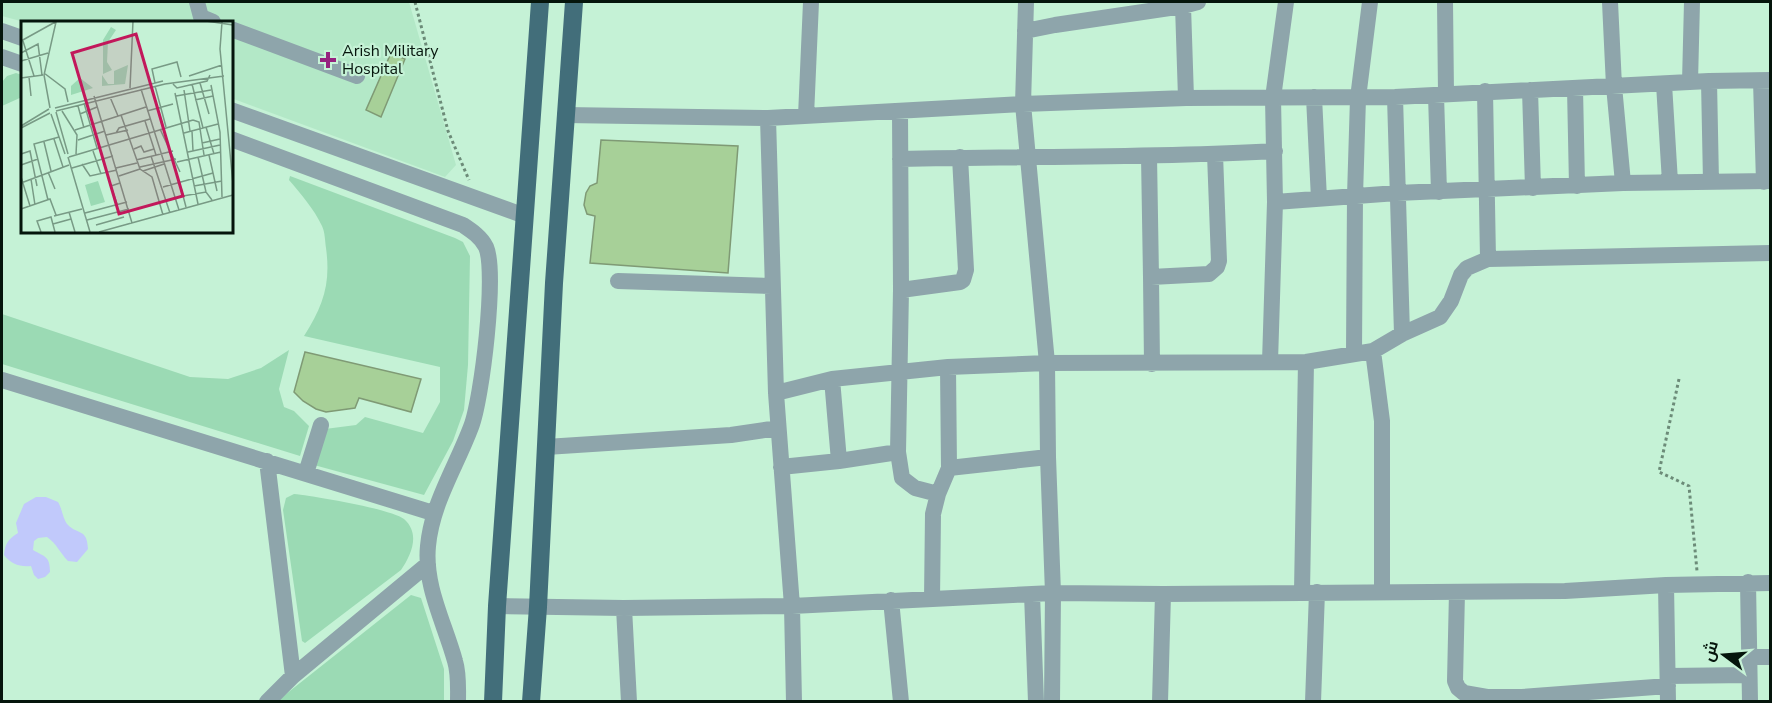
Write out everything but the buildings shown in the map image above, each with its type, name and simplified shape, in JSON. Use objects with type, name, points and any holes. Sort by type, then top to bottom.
[{"type":"main road","points":[[493,702],[497,606],[540,2]]},
{"type":"main road","points":[[531,702],[565,115],[574,2]]},
{"type":"street","points":[[197,2],[201,17],[211,21]]},
{"type":"street","points":[[806,116],[811,2]]},
{"type":"street","points":[[1026,2],[1023,104],[1047,363],[1053,593],[1052,702]]},
{"type":"street","points":[[1270,362],[1275,202],[1273,98],[1286,2]]},
{"type":"street","points":[[1354,354],[1358,98],[1370,2]]},
{"type":"street","points":[[1439,192],[1445,2]]},
{"type":"street","points":[[1610,2],[1614,86],[1623,183]]},
{"type":"street","points":[[1690,82],[1692,2]]},
{"type":"street","points":[[1025,31],[1190,4],[1186,98]]},
{"type":"street","points":[[232,29],[357,76]]},
{"type":"street","points":[[2,32],[21,38]]},
{"type":"street","points":[[565,115],[768,118],[1023,104],[1186,98],[1395,97],[1766,80],[1767,182],[1623,183],[1397,193],[1275,202]]},
{"type":"street","points":[[1709,81],[1711,182]]},
{"type":"street","points":[[1665,84],[1670,182]]},
{"type":"street","points":[[1575,88],[1577,186]]},
{"type":"street","points":[[1530,90],[1533,188]]},
{"type":"street","points":[[1485,92],[1488,259]]},
{"type":"street","points":[[1395,97],[1402,334]]},
{"type":"street","points":[[1314,98],[1318,199]]},
{"type":"street","points":[[232,110],[525,216]]},
{"type":"street","points":[[900,112],[901,290],[898,452],[902,478],[915,488],[938,494]]},
{"type":"street","points":[[768,118],[771,286],[778,428],[792,606],[794,702]]},
{"type":"street","points":[[232,140],[463,225],[478,236],[486,248],[490,285],[484,370],[479,401],[472,426],[433,513],[428,548],[428,564],[436,600],[456,662],[458,702]]},
{"type":"street","points":[[900,159],[1149,156],[1275,151]]},
{"type":"street","points":[[1151,277],[1209,274],[1217,267],[1220,255],[1215,154]]},
{"type":"street","points":[[1149,156],[1152,363]]},
{"type":"street","points":[[901,290],[963,280],[966,270],[960,158]]},
{"type":"street","points":[[776,393],[832,379],[948,366],[1047,363],[1306,362],[1373,351],[1402,334],[1440,317],[1461,275],[1467,268],[1488,259],[1770,253]]},
{"type":"street","points":[[618,281],[771,286]]},
{"type":"street","points":[[1373,351],[1382,421],[1382,592]]},
{"type":"street","points":[[1305,702],[1313,701],[1306,362]]},
{"type":"street","points":[[932,599],[933,514],[938,494],[949,468],[948,366]]},
{"type":"street","points":[[832,379],[839,461]]},
{"type":"street","points":[[2,380],[433,513]]},
{"type":"street","points":[[306,473],[321,425]]},
{"type":"street","points":[[546,447],[731,435],[778,428]]},
{"type":"street","points":[[781,467],[898,452]]},
{"type":"street","points":[[949,468],[1048,457]]},
{"type":"street","points":[[267,461],[292,676]]},
{"type":"street","points":[[267,702],[292,676],[428,564]]},
{"type":"street","points":[[1748,582],[1750,702]]},
{"type":"street","points":[[497,606],[624,608],[792,606],[1053,593],[1565,591],[1666,585],[1770,583]]},
{"type":"street","points":[[1666,585],[1668,688]]},
{"type":"street","points":[[1457,592],[1455,681],[1464,693],[1487,697],[1668,688],[1749,675]]},
{"type":"street","points":[[1032,594],[1036,702]]},
{"type":"street","points":[[1160,702],[1163,594]]},
{"type":"street","points":[[891,600],[902,702]]},
{"type":"street","points":[[624,608],[629,702]]},
{"type":"street","points":[[1749,657],[1770,657]]},
{"type":"path","points":[[415,2],[448,131],[477,200]]},
{"type":"path","points":[[1679,379],[1659,472],[1689,486],[1698,584]]},
{"type":"shaded area","name":"Arish Military Hospital","points":[[2,2],[409,2],[456,165],[445,177],[232,98],[232,21],[21,21],[2,16]]},
{"type":"shaded area","points":[[16,73],[21,75],[21,97],[2,106],[2,82],[7,76]]},
{"type":"shaded area","points":[[290,176],[455,238],[463,242],[470,256],[468,365],[464,410],[453,441],[424,495],[314,465],[325,429],[356,425],[365,417],[423,433],[440,402],[440,367],[304,336],[321,304],[326,284],[327,261],[322,226],[303,196],[289,180]]},
{"type":"shaded area","points":[[2,314],[190,377],[228,379],[261,368],[289,350],[279,389],[284,407],[294,411],[309,426],[300,456],[2,364]]},
{"type":"shaded area","points":[[294,494],[352,503],[396,515],[409,525],[413,538],[411,551],[401,570],[305,643],[302,641],[283,510],[286,498]]},
{"type":"shaded area","points":[[411,595],[421,598],[444,669],[444,701],[276,702]]},
{"type":"water","points":[[36,497],[46,497],[58,502],[66,523],[84,535],[88,549],[77,562],[68,561],[47,537],[38,538],[34,541],[33,550],[48,560],[50,572],[38,579],[31,566],[16,564],[4,555],[8,542],[18,533],[16,523],[24,504]]},
{"type":"place","name":"Arish Military Hospital","points":[[328,60]]}]
